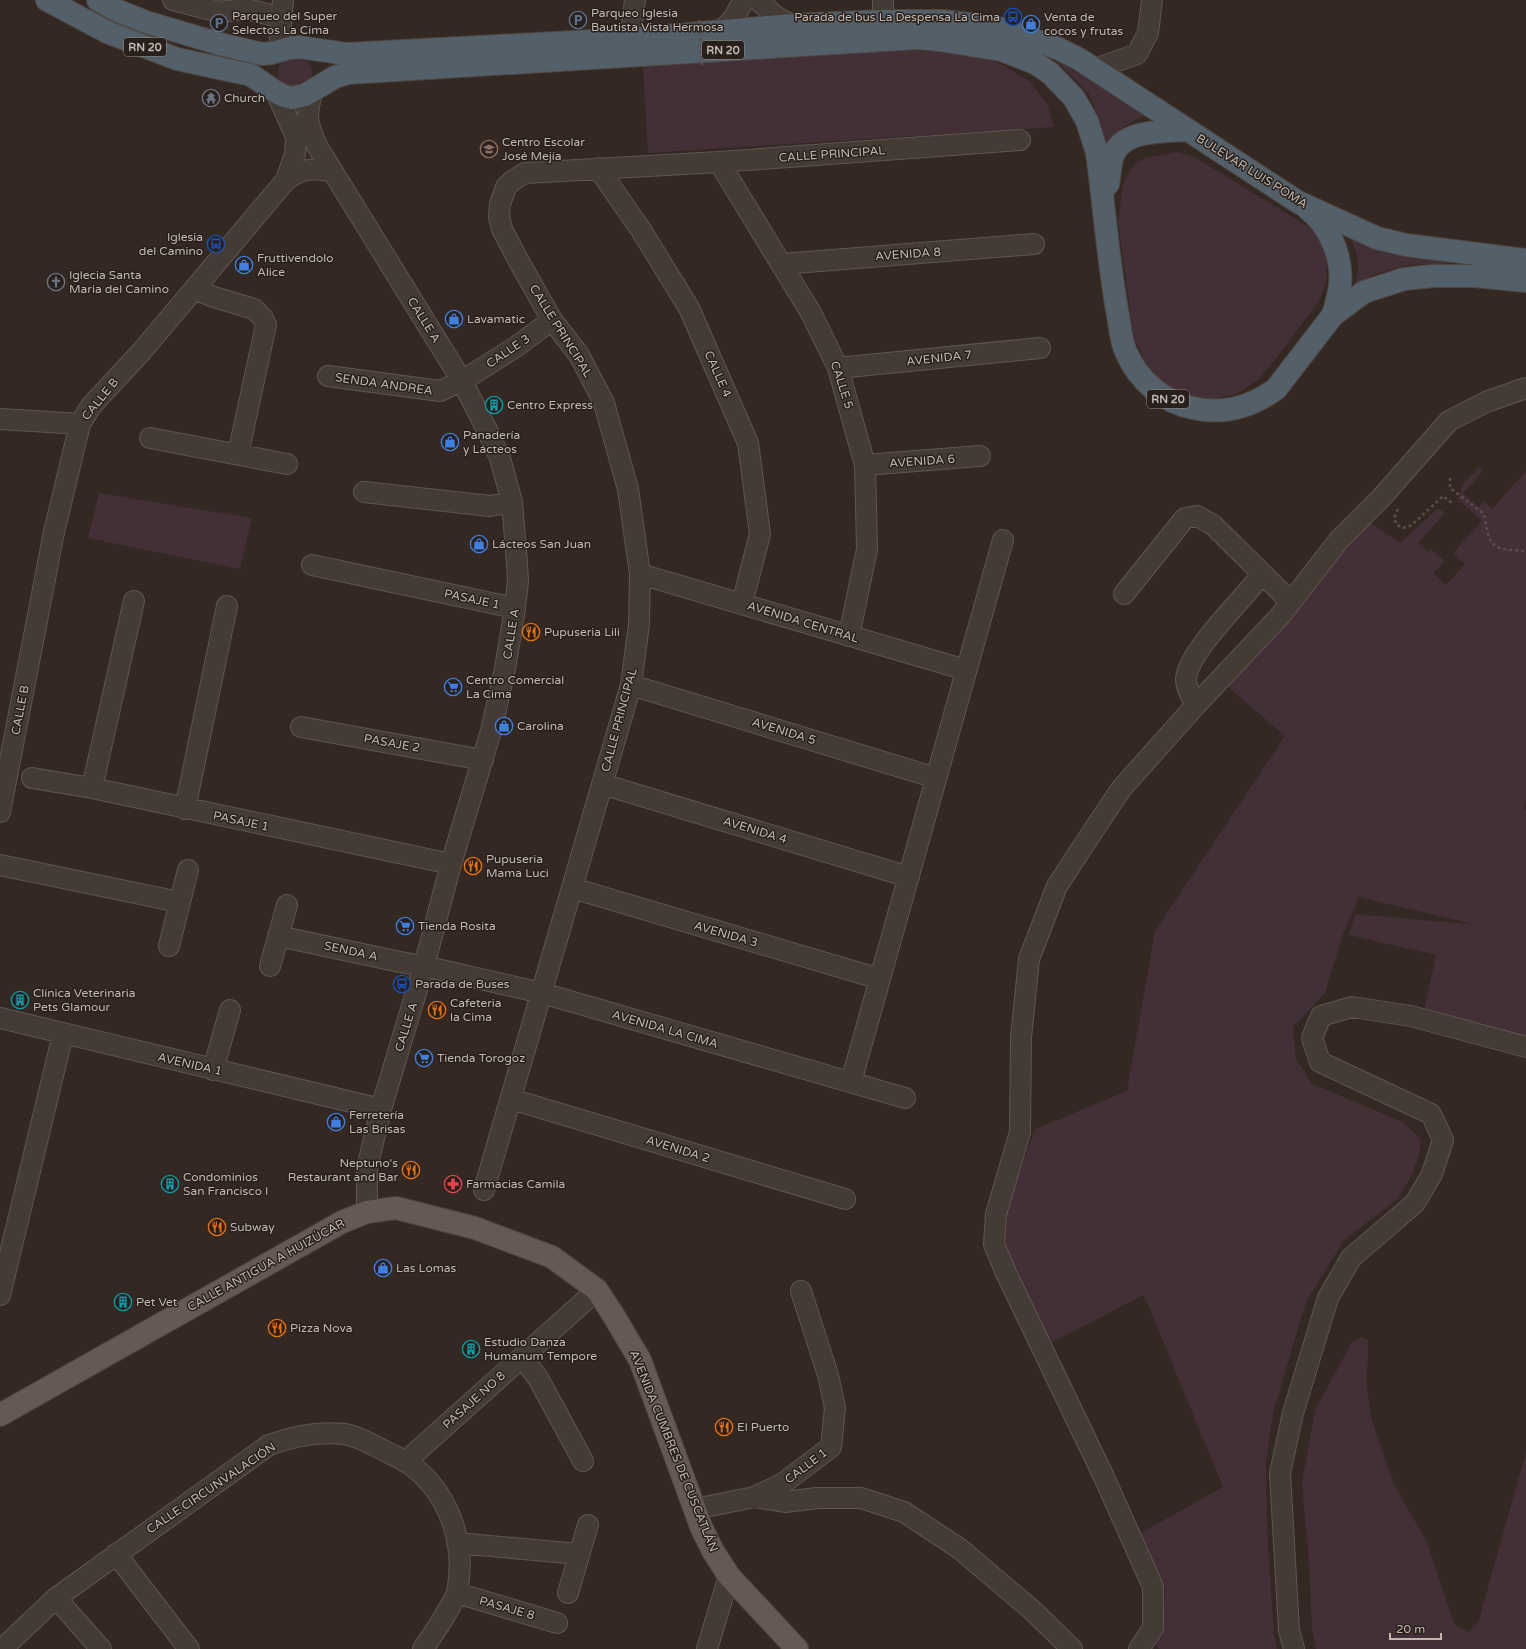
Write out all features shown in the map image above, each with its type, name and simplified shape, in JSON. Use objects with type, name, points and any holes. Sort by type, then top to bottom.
[{"type":"highway","name":"RN 20","points":[[47,0],[107,32],[177,59],[251,75],[276,92],[291,98],[305,95],[335,77],[348,73],[917,38],[1001,50],[1036,63],[1050,73],[1074,98],[1082,110],[1093,135],[1097,153],[1113,285],[1125,350],[1139,374],[1155,390],[1171,401],[1194,409],[1216,411],[1233,409],[1256,402],[1276,389],[1333,315],[1364,292],[1404,279],[1453,275],[1526,281]]},
{"type":"highway","name":"RN 20","points":[[98,0],[116,10],[146,22],[213,42],[262,54],[299,47],[346,54],[630,39],[792,25],[883,10],[942,21],[995,27],[1028,36],[1057,48],[1095,69],[1186,130]]},
{"type":"highway","points":[[313,50],[319,55],[324,70],[324,78],[317,88]]},
{"type":"highway","points":[[276,92],[271,84],[269,74],[272,59],[279,51]]},
{"type":"highway","points":[[1105,210],[1113,155],[1119,146],[1127,140],[1143,135],[1186,130]]},
{"type":"highway","name":"BULEVAR LUIS POMA","points":[[1186,130],[1298,202],[1377,238],[1406,245],[1526,260]]},
{"type":"highway","points":[[1298,202],[1311,212],[1322,224],[1331,237],[1337,252],[1340,268],[1340,284],[1338,300],[1333,315]]},
{"type":"main road","name":"AVENIDA CUMBRES DE CUSCATLÁN","points":[[367,1212],[396,1208],[474,1228],[552,1257],[597,1290],[640,1360],[695,1509],[713,1551],[729,1576],[797,1649]]},
{"type":"main road","name":"CALLE ANTIGUA A HUIZÚCAR","points":[[0,1415],[342,1222],[367,1212]]},
{"type":"street","points":[[173,0],[219,12],[248,5],[282,9],[279,51]]},
{"type":"street","points":[[630,39],[635,0]]},
{"type":"street","points":[[721,31],[733,19],[744,0]]},
{"type":"street","points":[[758,0],[775,16],[792,25]]},
{"type":"street","points":[[1095,69],[1137,54],[1148,33],[1152,0]]},
{"type":"street","name":"CALLE A","points":[[317,88],[307,108],[309,127],[317,146],[462,380],[500,458],[512,502],[518,581],[505,669],[483,760],[451,864],[424,966],[380,1109],[367,1168],[367,1212]]},
{"type":"street","name":"CALLE B","points":[[0,812],[3,786],[54,532],[80,424],[91,406],[142,351],[286,180],[295,154],[296,137],[276,92]]},
{"type":"street","name":"CALLE PRINCIPAL","points":[[484,1190],[631,685],[639,624],[640,574],[628,488],[604,403],[579,355],[552,320],[516,258],[502,229],[499,217],[502,195],[506,187],[512,181],[525,173],[719,162],[1020,140]]},
{"type":"street","name":"CALLE 5","points":[[719,162],[812,312],[838,368],[865,465],[867,549],[849,636]]},
{"type":"street","points":[[286,180],[303,170],[313,168],[332,172]]},
{"type":"street","name":"CALLE 4","points":[[598,168],[641,230],[689,308],[748,443],[760,534],[742,604]]},
{"type":"street","name":"AVENIDA 8","points":[[782,264],[1034,244]]},
{"type":"street","points":[[195,288],[214,297],[254,309],[263,318],[266,325],[238,454]]},
{"type":"street","name":"CALLE 3","points":[[462,380],[517,346],[552,320]]},
{"type":"street","name":"AVENIDA 7","points":[[838,368],[1040,348]]},
{"type":"street","name":"SENDA ANDREA","points":[[328,376],[440,391],[462,380]]},
{"type":"street","points":[[1139,1649],[1153,1628],[1153,1587],[1104,1477],[1006,1273],[994,1244],[996,1214],[1020,1132],[1021,1038],[1029,959],[1057,886],[1121,790],[1196,705],[1280,616],[1339,540],[1381,498],[1449,421],[1486,402],[1526,388]]},
{"type":"street","points":[[0,419],[80,424]]},
{"type":"street","points":[[150,438],[287,464]]},
{"type":"street","name":"AVENIDA 6","points":[[865,465],[980,456]]},
{"type":"street","points":[[364,492],[490,506],[512,502]]},
{"type":"street","points":[[1124,594],[1185,518],[1197,516],[1212,525],[1290,602]]},
{"type":"street","points":[[851,1082],[1003,540]]},
{"type":"street","name":"PASAJE 1","points":[[312,565],[515,608]]},
{"type":"street","name":"AVENIDA CENTRAL","points":[[640,574],[966,670]]},
{"type":"street","points":[[1196,705],[1189,691],[1186,679],[1194,656],[1262,574]]},
{"type":"street","points":[[92,788],[134,601]]},
{"type":"street","points":[[185,809],[227,606]]},
{"type":"street","name":"AVENIDA 5","points":[[631,685],[936,778]]},
{"type":"street","name":"PASAJE 2","points":[[301,727],[483,760]]},
{"type":"street","name":"PASAJE 1","points":[[32,778],[92,788],[185,809],[451,864]]},
{"type":"street","name":"AVENIDA 4","points":[[602,784],[908,876]]},
{"type":"street","points":[[0,865],[179,902]]},
{"type":"street","points":[[169,946],[188,870]]},
{"type":"street","name":"AVENIDA 3","points":[[572,888],[880,979]]},
{"type":"street","points":[[270,966],[286,905]]},
{"type":"street","name":"SENDA A","points":[[278,936],[424,966]]},
{"type":"street","name":"AVENIDA LA CIMA","points":[[424,966],[542,993],[905,1098]]},
{"type":"street","points":[[1294,1649],[1289,1630],[1280,1473],[1295,1406],[1328,1298],[1351,1258],[1415,1203],[1432,1174],[1442,1140],[1431,1114],[1320,1062],[1312,1038],[1321,1016],[1352,1007],[1411,1016],[1526,1047]]},
{"type":"street","points":[[213,1070],[230,1010]]},
{"type":"street","name":"AVENIDA 1","points":[[0,1018],[380,1109]]},
{"type":"street","points":[[0,1295],[63,1034]]},
{"type":"street","name":"AVENIDA 2","points":[[511,1099],[844,1199]]},
{"type":"street","name":"PASAJE NO 8","points":[[406,1462],[597,1290]]},
{"type":"street","name":"CALLE 1","points":[[695,1509],[754,1498],[782,1484],[831,1447],[835,1408],[828,1375],[801,1291]]},
{"type":"street","points":[[522,1357],[538,1378],[583,1461]]},
{"type":"street","name":"CALLE CIRCUNVALACIÓN","points":[[2,1649],[56,1598],[269,1445],[310,1434],[344,1434],[365,1441],[406,1462],[426,1480],[445,1503],[455,1529],[459,1570],[457,1593],[441,1624],[423,1649]]},
{"type":"street","points":[[754,1498],[784,1502],[817,1498],[861,1498],[904,1512],[960,1549],[1032,1610],[1072,1649]]},
{"type":"street","points":[[568,1593],[588,1525]]},
{"type":"street","points":[[457,1543],[579,1554]]},
{"type":"street","points":[[116,1554],[189,1649]]},
{"type":"street","points":[[707,1649],[729,1576]]},
{"type":"street","name":"PASAJE 8","points":[[457,1593],[558,1623]]},
{"type":"street","points":[[56,1598],[101,1649]]},
{"type":"path","points":[[699,20],[702,67]]},
{"type":"path","points":[[1450,478],[1450,488],[1484,514],[1487,536],[1495,547],[1501,550],[1526,551]]},
{"type":"path","points":[[1401,505],[1396,510],[1394,518],[1397,525],[1403,528],[1412,525],[1443,496],[1452,503]]},
{"type":"shaded area","points":[[917,50],[981,57],[1005,66],[1030,82],[1047,104],[1054,127],[648,153],[643,66],[824,54]]},
{"type":"shaded area","points":[[292,56],[298,56],[307,61],[311,67],[311,79],[307,85],[298,90],[292,90],[283,85],[278,76],[278,70],[283,61]]},
{"type":"shaded area","points":[[1058,62],[1128,101],[1145,115],[1129,123],[1104,144],[1098,116],[1089,94]]},
{"type":"shaded area","points":[[1176,152],[1193,156],[1307,226],[1320,238],[1327,260],[1326,283],[1319,301],[1277,357],[1259,379],[1239,393],[1215,399],[1197,400],[1175,392],[1161,382],[1145,361],[1134,338],[1118,222],[1123,184],[1133,166],[1144,158]]},
{"type":"shaded area","points":[[1349,234],[1404,254],[1462,263],[1407,265],[1373,275],[1354,286],[1358,272],[1358,260]]},
{"type":"shaded area","points":[[1479,467],[1483,471],[1463,493],[1478,507],[1484,501],[1492,509],[1526,471],[1526,799],[1524,810],[1526,810],[1526,1040],[1483,1031],[1484,1022],[1458,1025],[1423,1014],[1436,955],[1349,935],[1355,914],[1477,925],[1359,897],[1342,937],[1325,993],[1293,1027],[1296,1059],[1312,1084],[1403,1122],[1421,1139],[1419,1155],[1412,1174],[1399,1198],[1344,1240],[1306,1302],[1273,1413],[1266,1462],[1267,1528],[1274,1636],[1277,1649],[1160,1649],[1156,1645],[1166,1590],[1141,1533],[1223,1487],[1144,1295],[1052,1342],[999,1246],[1005,1214],[1035,1129],[1127,1091],[1155,931],[1285,736],[1220,680],[1362,517],[1400,543],[1438,508],[1445,513],[1418,543],[1428,552],[1431,549],[1445,561],[1433,573],[1446,585],[1465,564],[1453,553],[1482,521],[1458,499],[1463,484]]},
{"type":"shaded area","points":[[99,493],[252,518],[240,569],[88,538]]},
{"type":"shaded area","points":[[1361,1337],[1368,1340],[1366,1379],[1371,1417],[1394,1485],[1426,1540],[1454,1624],[1468,1632],[1478,1623],[1526,1452],[1526,1649],[1316,1649],[1312,1629],[1309,1564],[1302,1482],[1315,1410],[1352,1342]]},
{"type":"place","name":"Parada de bus La Despensa La Cima","points":[[1013,17]]},
{"type":"place","name":"Parqueo Iglesia Bautista Vista Hermosa","points":[[578,20]]},
{"type":"place","name":"Parqueo del Super Selectos La Cima","points":[[219,23]]},
{"type":"place","name":"Venta de cocos y frutas","points":[[1031,24]]},
{"type":"place","name":"Church","points":[[211,98]]},
{"type":"place","name":"Centro Escolar José Mejía","points":[[489,149]]},
{"type":"place","name":"Iglesia del Camino","points":[[216,244]]},
{"type":"place","name":"Fruttivendolo Alice","points":[[244,265]]},
{"type":"place","name":"Iglecia Santa Maria del Camino","points":[[56,282]]},
{"type":"place","name":"Lavamatic","points":[[454,319]]},
{"type":"place","name":"Centro Express","points":[[494,405]]},
{"type":"place","name":"Panadería y Lácteos","points":[[450,442]]},
{"type":"place","name":"Lácteos San Juan","points":[[479,544]]},
{"type":"place","name":"Pupuseria Lili","points":[[531,632]]},
{"type":"place","name":"Centro Comercial La Cima","points":[[453,687]]},
{"type":"place","name":"Carolina","points":[[504,726]]},
{"type":"place","name":"Pupuseria Mama Luci","points":[[473,866]]},
{"type":"place","name":"Tienda Rosita","points":[[405,926]]},
{"type":"place","name":"Parada de Buses","points":[[402,984]]},
{"type":"place","name":"Clínica Veterinaria Pets Glamour","points":[[20,1000]]},
{"type":"place","name":"Cafeteria la Cima","points":[[437,1010]]},
{"type":"place","name":"Tienda Torogoz","points":[[424,1058]]},
{"type":"place","name":"Ferretería Las Brisas","points":[[336,1122]]},
{"type":"place","name":"Neptuno's Restaurant and Bar","points":[[411,1170]]},
{"type":"place","name":"Condominios San Francisco I","points":[[170,1184]]},
{"type":"place","name":"Farmacias Camila","points":[[453,1184]]},
{"type":"place","name":"Subway","points":[[217,1227]]},
{"type":"place","name":"Las Lomas","points":[[383,1268]]},
{"type":"place","name":"Pet Vet","points":[[123,1302]]},
{"type":"place","name":"Pizza Nova","points":[[277,1328]]},
{"type":"place","name":"Estudio Danza Humanum Tempore","points":[[471,1349]]},
{"type":"place","name":"El Puerto","points":[[724,1427]]}]
